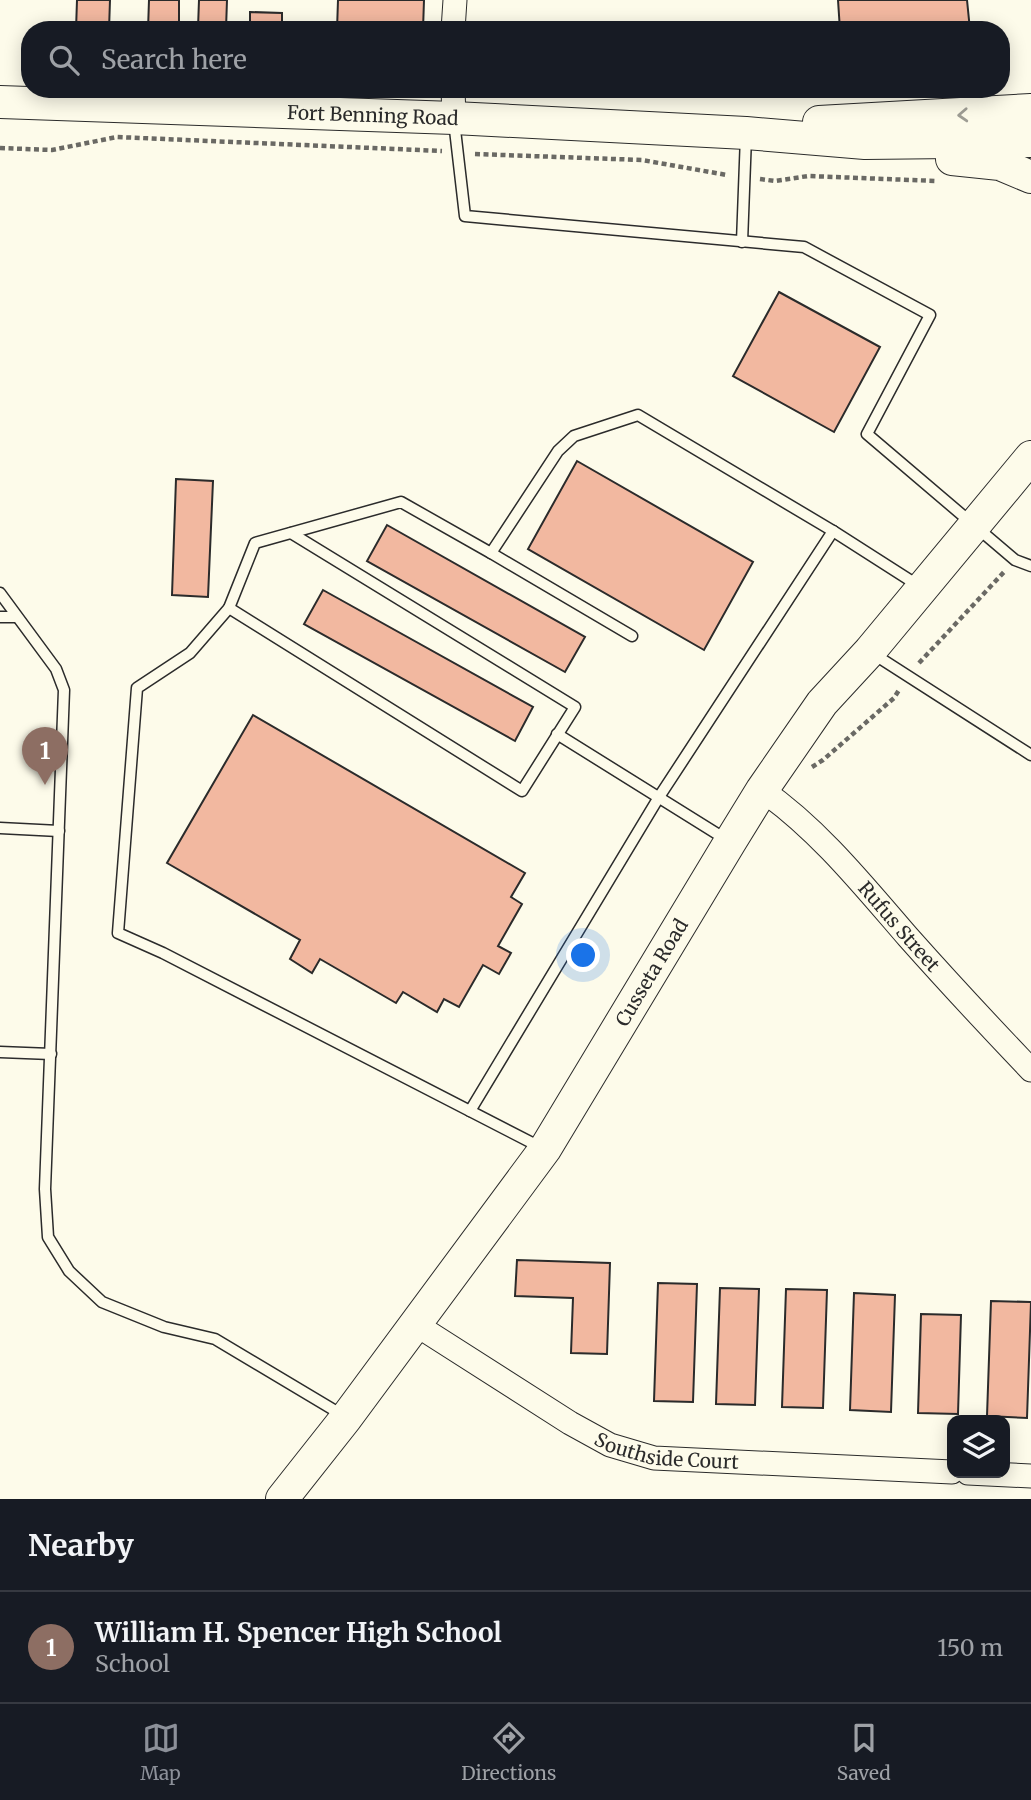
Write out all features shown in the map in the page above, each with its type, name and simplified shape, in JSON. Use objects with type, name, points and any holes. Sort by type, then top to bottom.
[{"type":"street","points":[[453,21],[454,0]]},
{"type":"street","name":"Fort Benning Road","points":[[0,102],[453,104],[865,143],[1031,141]]},
{"type":"street","name":"Fort Benning Road","points":[[746,133],[783,124],[1031,110]]},
{"type":"street","points":[[865,143],[898,153],[1000,164],[1031,177]]},
{"type":"street","name":"Cusseta Road","points":[[282,1499],[346,1418],[544,1149],[762,790],[822,703],[870,651],[1031,457]]},
{"type":"street","name":"Rufus Street","points":[[762,790],[788,808],[852,872],[959,996],[1031,1070]]},
{"type":"street","name":"Southside Court","points":[[415,1324],[580,1429],[610,1445],[654,1458],[947,1472]]},
{"type":"street","points":[[1010,1475],[1031,1476]]},
{"type":"lane","points":[[453,104],[465,216],[804,247],[930,315],[867,434],[1015,561],[1031,566]]},
{"type":"lane","points":[[742,242],[746,133]]},
{"type":"lane","points":[[491,553],[558,451],[574,436],[638,415],[833,531],[921,587]]},
{"type":"lane","points":[[544,1149],[163,953],[118,933],[137,688],[190,653],[229,608],[255,543],[401,502],[632,636]]},
{"type":"lane","points":[[470,1111],[659,797],[833,531]]},
{"type":"lane","points":[[229,608],[522,791],[575,707],[291,533]]},
{"type":"lane","points":[[0,593],[56,668],[64,690],[45,1189],[48,1237],[69,1271],[102,1302],[164,1327],[215,1339],[346,1418]]},
{"type":"lane","points":[[0,617],[16,617]]},
{"type":"lane","points":[[870,651],[1031,755]]},
{"type":"lane","points":[[557,734],[730,842]]},
{"type":"lane","points":[[0,828],[59,831]]},
{"type":"lane","points":[[0,1052],[51,1054]]},
{"type":"path","points":[[0,148],[52,150],[100,139],[117,138],[642,160],[775,181],[808,176],[941,182]]},
{"type":"building","points":[[77,0],[110,0],[109,21],[76,21]]},
{"type":"building","points":[[149,0],[179,0],[179,21],[148,21]]},
{"type":"building","points":[[199,0],[227,0],[226,21],[198,21]]},
{"type":"building","points":[[338,0],[424,0],[423,21],[337,21]]},
{"type":"building","points":[[838,0],[967,0],[969,21],[839,21]]},
{"type":"building","points":[[250,12],[282,13],[282,21],[250,21]]},
{"type":"building","points":[[779,292],[880,347],[834,432],[733,376]]},
{"type":"building","points":[[577,461],[753,562],[704,650],[528,549]]},
{"type":"building","points":[[176,479],[213,481],[208,597],[172,595]]},
{"type":"building","points":[[387,525],[585,637],[565,672],[367,561]]},
{"type":"building","points":[[323,590],[533,707],[515,741],[304,624]]},
{"type":"building","points":[[253,715],[525,873],[511,897],[522,904],[498,946],[511,953],[499,974],[483,965],[459,1007],[444,999],[437,1012],[403,992],[396,1003],[320,959],[312,973],[290,959],[300,940],[167,863]]},
{"type":"building","points":[[517,1260],[610,1263],[607,1354],[571,1353],[573,1298],[515,1296]]},
{"type":"building","points":[[658,1283],[697,1284],[693,1402],[654,1401]]},
{"type":"building","points":[[720,1288],[759,1289],[755,1405],[716,1404]]},
{"type":"building","points":[[786,1289],[827,1290],[823,1408],[782,1407]]},
{"type":"building","points":[[854,1293],[895,1295],[891,1412],[850,1410]]},
{"type":"building","points":[[991,1301],[1031,1302],[1027,1418],[987,1415]]},
{"type":"building","points":[[921,1314],[961,1315],[958,1414],[918,1413]]},
{"type":"place","name":"William H. Spencer High School","points":[[45,785]]}]
